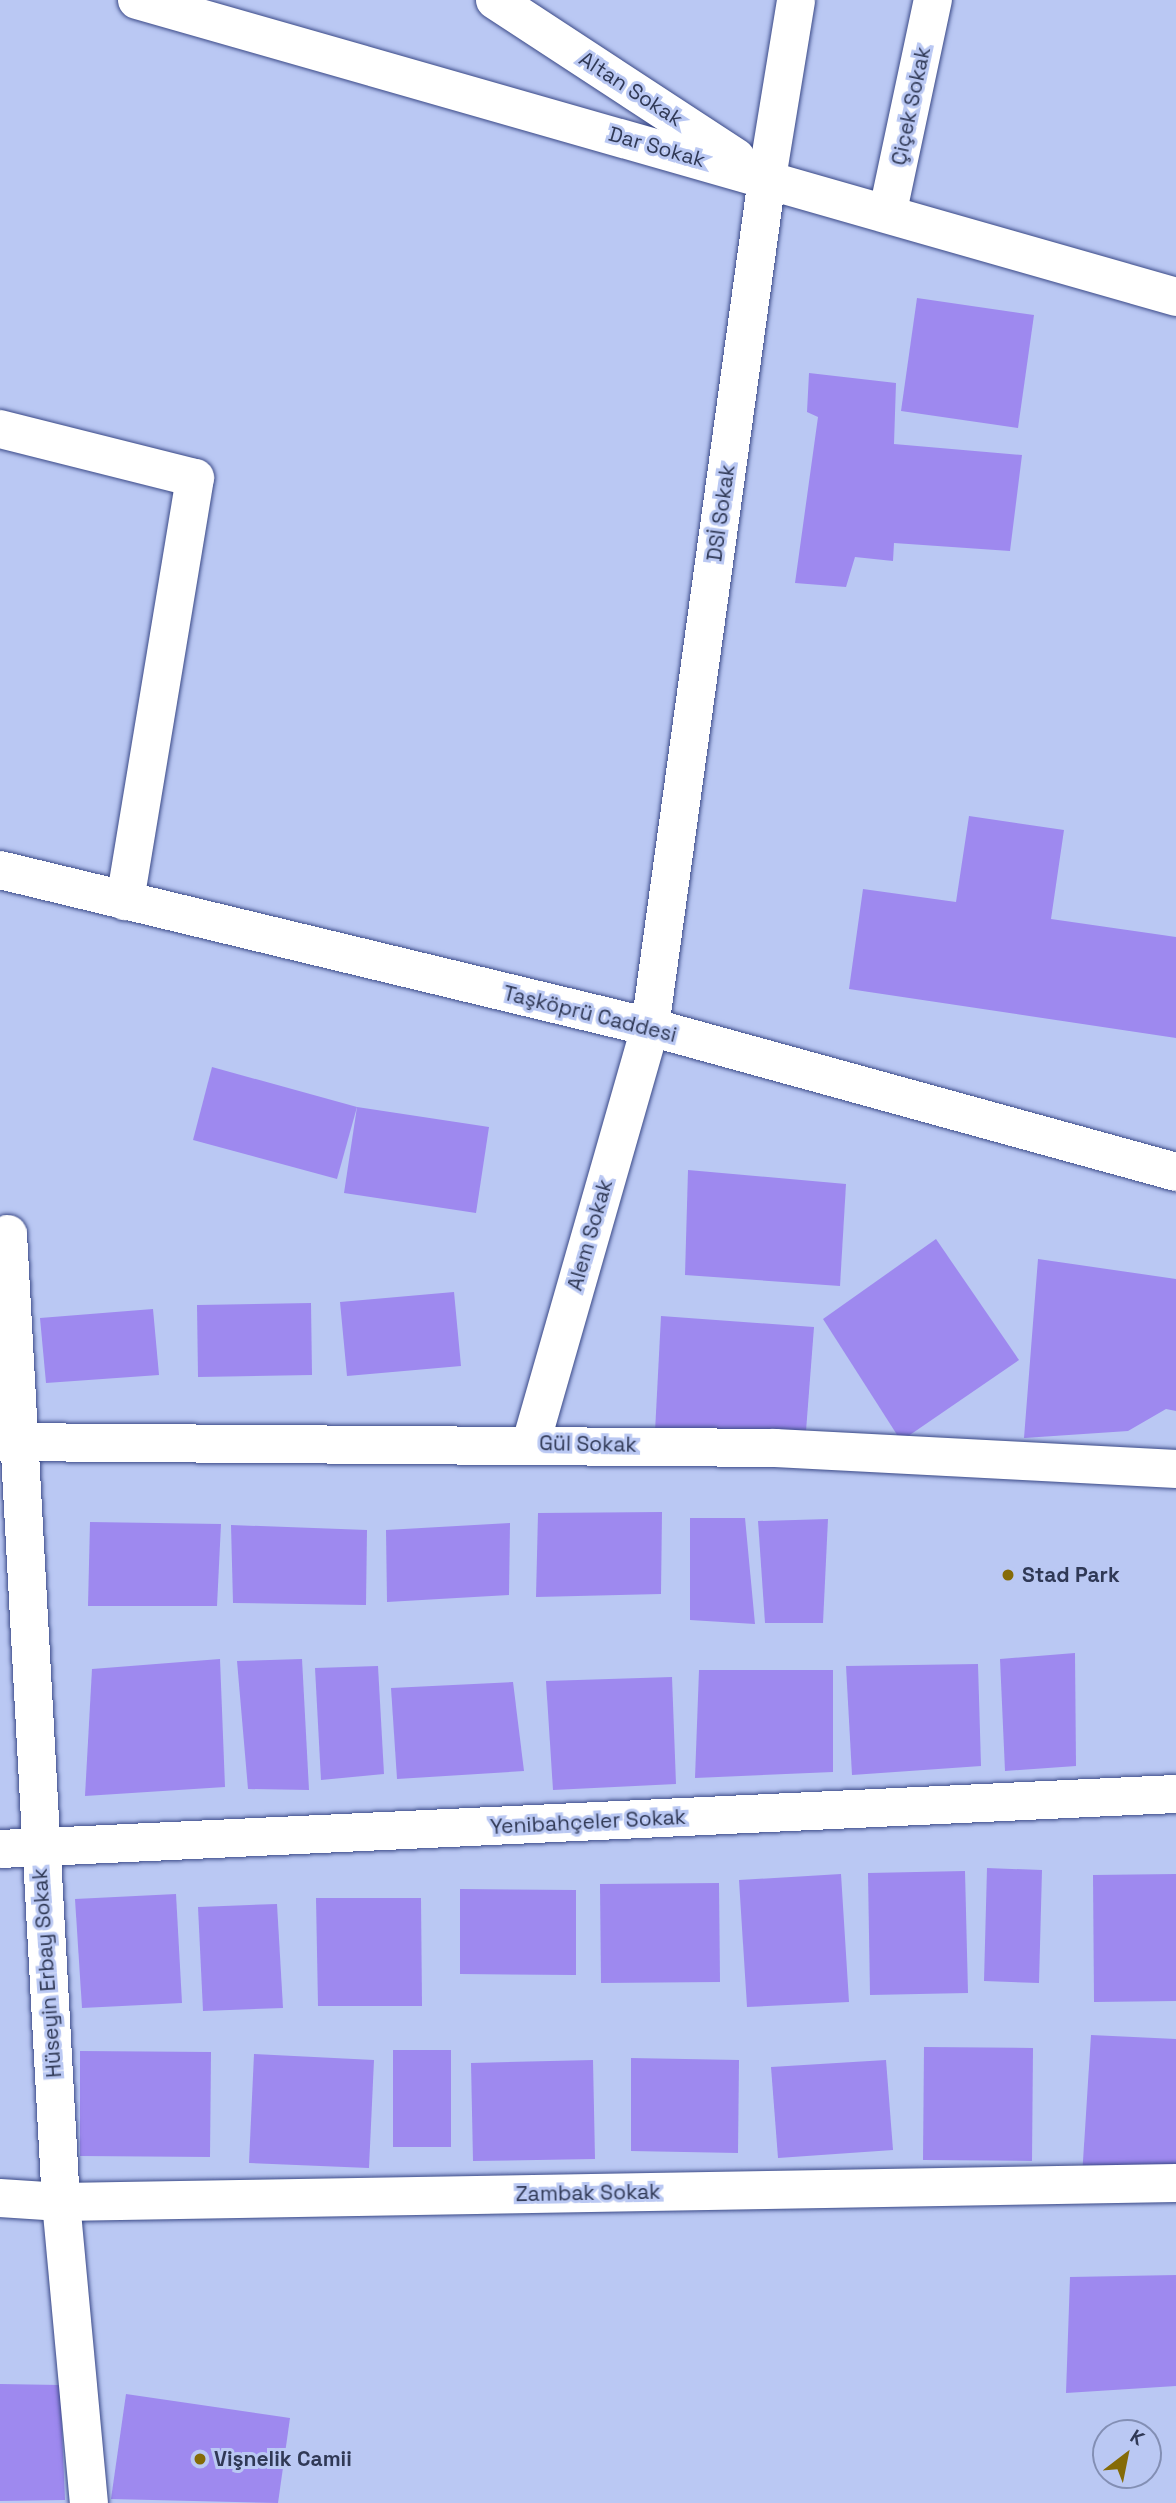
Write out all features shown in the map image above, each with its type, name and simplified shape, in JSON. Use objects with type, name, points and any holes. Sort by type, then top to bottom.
[{"type":"street","name":"Dar Sokak","points":[[138,0],[888,212],[1176,297]]},
{"type":"street","name":"Altan Sokak","points":[[495,0],[767,178]]},
{"type":"street","name":"DSİ Sokak","points":[[650,1027],[767,178],[796,0]]},
{"type":"street","name":"Çiçek Sokak","points":[[888,212],[933,0]]},
{"type":"street","points":[[0,429],[195,478],[125,901]]},
{"type":"street","name":"Taşköprü Caddesi","points":[[0,870],[650,1027],[1176,1172]]},
{"type":"street","name":"Alem Sokak","points":[[531,1443],[650,1027]]},
{"type":"street","name":"Hüseyin Erbay Sokak","points":[[8,1234],[9,1442],[39,1849],[61,2202],[89,2503]]},
{"type":"street","name":"Gül Sokak","points":[[9,1442],[531,1443],[775,1448],[1176,1469]]},
{"type":"street","name":"Yenibahçeler Sokak","points":[[0,1849],[1176,1794]]},
{"type":"street","name":"Zambak Sokak","points":[[0,2198],[61,2202],[1176,2183]]},
{"type":"building","points":[[917,298],[1034,315],[1018,428],[901,411]]},
{"type":"building","points":[[809,373],[896,383],[894,444],[1022,455],[1010,551],[894,543],[893,561],[855,557],[846,587],[795,583],[818,417],[807,412]]},
{"type":"building","points":[[969,816],[1064,830],[1051,919],[1176,937],[1176,1038],[849,989],[863,889],[956,902]]},
{"type":"building","points":[[212,1067],[357,1107],[337,1179],[193,1140]]},
{"type":"building","points":[[357,1107],[489,1127],[476,1213],[344,1193]]},
{"type":"building","points":[[688,1170],[846,1184],[840,1286],[685,1275]]},
{"type":"building","points":[[936,1239],[1019,1360],[901,1441],[823,1319]]},
{"type":"building","points":[[1038,1259],[1176,1279],[1176,1411],[1166,1409],[1128,1431],[1024,1438]]},
{"type":"building","points":[[454,1292],[461,1366],[347,1376],[340,1302]]},
{"type":"building","points":[[311,1303],[312,1375],[198,1377],[197,1305]]},
{"type":"building","points":[[153,1309],[159,1375],[46,1383],[40,1318]]},
{"type":"building","points":[[661,1316],[814,1327],[806,1431],[655,1432]]},
{"type":"building","points":[[662,1512],[661,1594],[536,1597],[538,1513]]},
{"type":"building","points":[[690,1518],[745,1518],[755,1624],[690,1620]]},
{"type":"building","points":[[828,1519],[823,1623],[765,1623],[758,1521]]},
{"type":"building","points":[[90,1522],[221,1524],[217,1606],[88,1606]]},
{"type":"building","points":[[510,1523],[509,1595],[387,1602],[386,1530]]},
{"type":"building","points":[[231,1525],[367,1530],[366,1605],[233,1603]]},
{"type":"building","points":[[1075,1653],[1076,1766],[1005,1771],[1000,1659]]},
{"type":"building","points":[[220,1659],[225,1787],[85,1796],[92,1669]]},
{"type":"building","points":[[302,1659],[309,1790],[248,1789],[237,1661]]},
{"type":"building","points":[[978,1664],[981,1766],[852,1775],[846,1666]]},
{"type":"building","points":[[378,1666],[384,1774],[321,1780],[315,1668]]},
{"type":"building","points":[[699,1670],[833,1670],[833,1772],[695,1778]]},
{"type":"building","points":[[672,1677],[676,1784],[553,1790],[546,1681]]},
{"type":"building","points":[[513,1682],[524,1771],[397,1779],[391,1688]]},
{"type":"building","points":[[987,1868],[1042,1870],[1039,1983],[984,1981]]},
{"type":"building","points":[[965,1871],[968,1993],[870,1995],[868,1873]]},
{"type":"building","points":[[841,1874],[849,2002],[747,2007],[739,1880]]},
{"type":"building","points":[[1176,1874],[1176,2001],[1094,2002],[1093,1875]]},
{"type":"building","points":[[719,1883],[720,1982],[601,1983],[600,1884]]},
{"type":"building","points":[[460,1889],[576,1890],[576,1975],[460,1974]]},
{"type":"building","points":[[176,1894],[182,2003],[82,2008],[75,1899]]},
{"type":"building","points":[[316,1898],[421,1898],[422,2006],[318,2006]]},
{"type":"building","points":[[277,1904],[283,2008],[203,2011],[198,1907]]},
{"type":"building","points":[[1091,2035],[1176,2039],[1176,2179],[1082,2177]]},
{"type":"building","points":[[924,2047],[1033,2048],[1032,2161],[923,2160]]},
{"type":"building","points":[[393,2050],[451,2050],[451,2147],[393,2147]]},
{"type":"building","points":[[80,2051],[211,2052],[210,2157],[80,2156]]},
{"type":"building","points":[[254,2054],[374,2060],[369,2168],[249,2163]]},
{"type":"building","points":[[631,2058],[739,2060],[738,2153],[631,2151]]},
{"type":"building","points":[[593,2060],[595,2159],[473,2161],[471,2063]]},
{"type":"building","points":[[886,2060],[893,2150],[778,2158],[771,2067]]},
{"type":"building","points":[[1176,2275],[1176,2386],[1066,2393],[1070,2277]]},
{"type":"building","points":[[0,2384],[60,2385],[65,2500],[0,2501]]},
{"type":"building","name":"Vişnelik Camii","points":[[126,2394],[290,2418],[278,2503],[111,2499]]},
{"type":"place","name":"Stad Park","points":[[1008,1575]]},
{"type":"place","name":"Vişnelik Camii","points":[[200,2459]]}]
